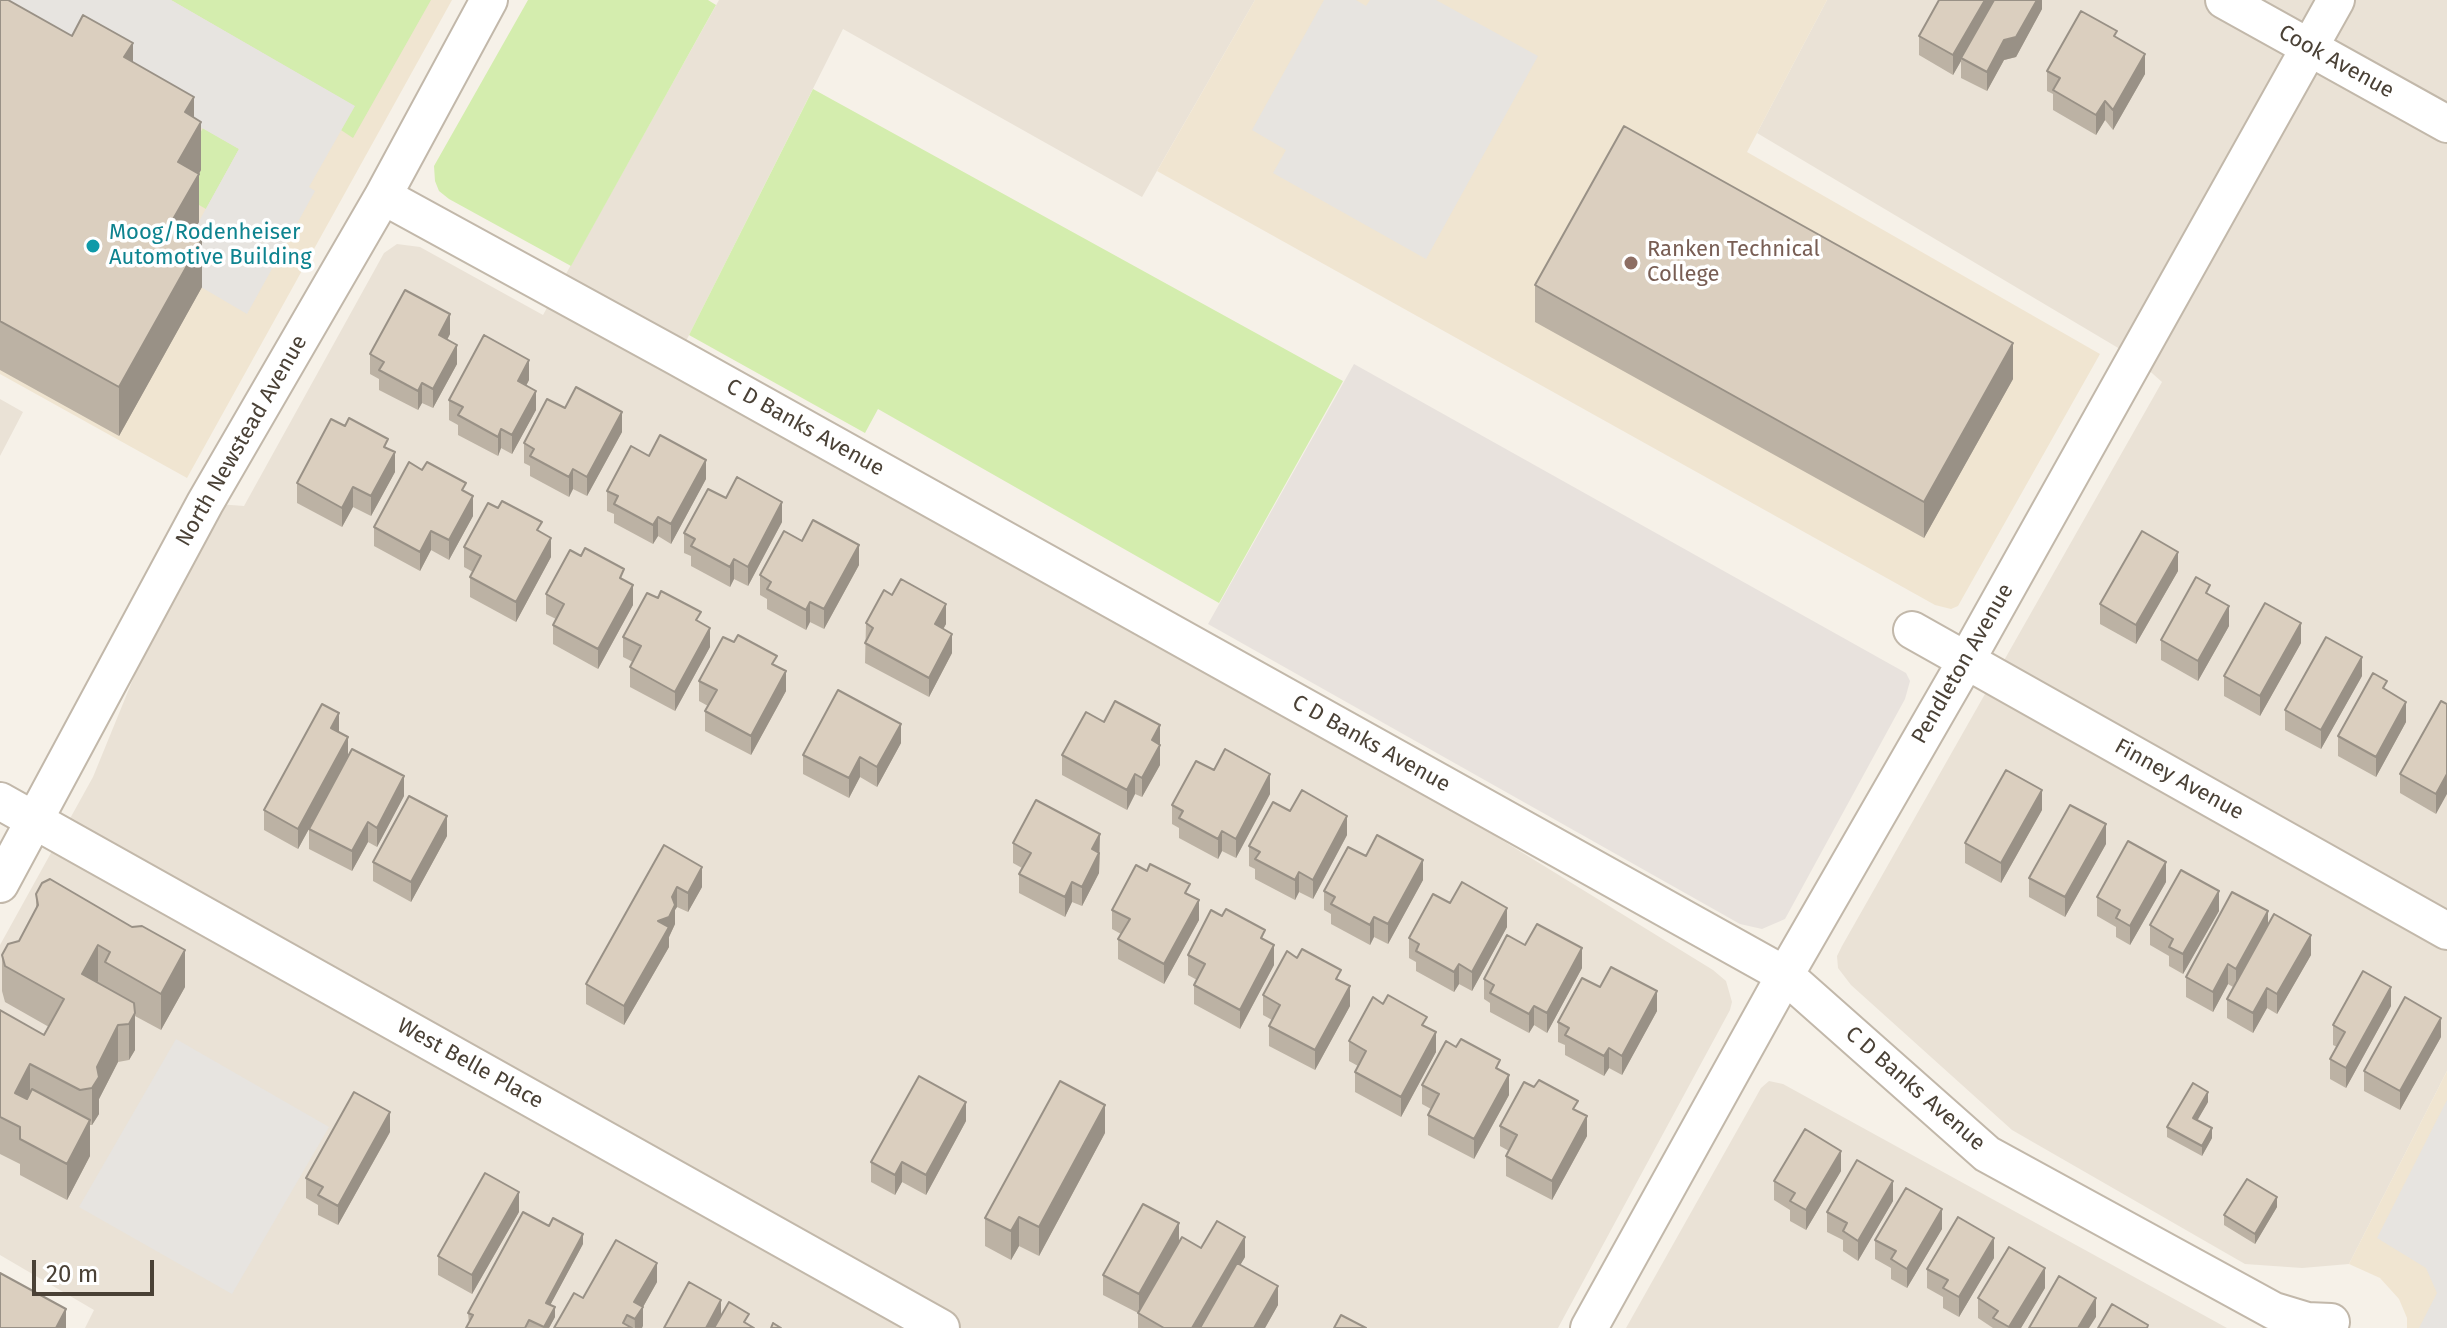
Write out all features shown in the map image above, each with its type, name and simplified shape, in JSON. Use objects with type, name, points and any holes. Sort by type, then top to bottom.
[{"type":"street","name":"North Newstead Avenue","points":[[0,884],[205,503],[383,196],[489,0]]},
{"type":"street","name":"Cook Avenue","points":[[2224,0],[2447,124]]},
{"type":"street","name":"Pendleton Avenue","points":[[1589,1328],[2336,0]]},
{"type":"street","name":"C D Banks Avenue","points":[[383,196],[1785,975],[1987,1154],[2274,1311],[2307,1321],[2331,1322]]},
{"type":"street","name":"Finney Avenue","points":[[1912,630],[2447,931]]},
{"type":"street","name":"West Belle Place","points":[[0,801],[941,1328]]},
{"type":"shaded area","points":[[0,0],[452,0],[187,478],[0,374]]},
{"type":"shaded area","points":[[0,0],[171,0],[355,106],[309,187],[315,191],[247,314],[172,270],[239,149],[40,36]]},
{"type":"shaded area","points":[[719,0],[1255,0],[1142,197],[843,29],[678,357],[1104,595],[1713,970],[1726,981],[1732,1002],[1730,1010],[1558,1328],[85,1328],[94,1310],[0,1255],[0,945],[93,777],[205,503],[244,506],[384,253],[397,244],[420,247],[543,315]]},
{"type":"shaded area","name":"Ranken Technical College","points":[[1255,0],[1827,0],[1747,152],[2100,354],[1958,606],[1951,609],[1935,605],[1157,171]]},
{"type":"shaded area","points":[[1324,0],[1356,0],[1366,6],[1370,0],[1436,0],[1538,56],[1426,259],[1273,173],[1286,150],[1252,130]]},
{"type":"shaded area","points":[[1827,0],[2447,0],[2447,1071],[2349,1264],[2302,1268],[2245,1264],[2012,1130],[1851,985],[1838,968],[1837,956],[1842,946],[2162,382],[2135,358],[1757,133]]},
{"type":"shaded area","points":[[1354,364],[1906,673],[1910,681],[1905,699],[1785,919],[1762,929],[1740,924],[1208,624]]},
{"type":"shaded area","points":[[0,399],[23,412],[0,456]]},
{"type":"shaded area","points":[[176,1039],[329,1127],[232,1294],[79,1207]]},
{"type":"shaded area","points":[[2447,1071],[2447,1328],[2407,1328],[2407,1318],[2399,1299],[2380,1278],[2349,1264]]},
{"type":"shaded area","points":[[1769,1081],[1783,1084],[2227,1328],[1626,1328],[1761,1088]]},
{"type":"shaded area","points":[[2447,1100],[2447,1328],[2419,1328],[2437,1293],[2426,1268],[2377,1238]]},
{"type":"green space","points":[[171,0],[431,0],[353,138],[341,130],[354,106]]},
{"type":"green space","points":[[528,0],[708,0],[716,5],[571,266],[449,199],[439,191],[435,181],[434,166]]},
{"type":"green space","points":[[813,89],[1343,381],[1219,603],[878,409],[865,433],[689,335]]},
{"type":"green space","points":[[203,128],[239,149],[206,209],[185,197],[185,161]]},
{"type":"building","name":"Moog/Rodenheiser Automotive Building","points":[[0,0],[8,0],[72,36],[83,15],[133,43],[124,57],[194,97],[185,112],[201,122],[178,162],[199,174],[172,221],[202,239],[119,387],[0,321]]},
{"type":"building","points":[[1939,0],[1985,0],[1953,55],[1919,36]]},
{"type":"building","points":[[1994,0],[2037,0],[2016,37],[2004,40],[1987,72],[1961,58]]},
{"type":"building","points":[[2081,11],[2117,31],[2114,36],[2145,54],[2113,110],[2105,101],[2096,115],[2053,90],[2060,78],[2047,71]]},
{"type":"building","points":[[1624,126],[2013,343],[1924,502],[1535,285]]},
{"type":"building","points":[[405,290],[450,314],[439,335],[457,345],[433,389],[422,383],[418,391],[379,370],[384,362],[370,354]]},
{"type":"building","points":[[484,335],[529,360],[518,381],[536,391],[512,435],[501,429],[498,437],[458,415],[463,407],[449,400]]},
{"type":"building","points":[[576,387],[622,412],[587,477],[573,469],[569,477],[530,456],[534,449],[524,443],[547,399],[565,408]]},
{"type":"building","points":[[349,418],[388,439],[384,447],[395,452],[371,496],[353,487],[342,508],[297,483],[331,419],[345,426]]},
{"type":"building","points":[[660,435],[706,460],[671,524],[658,517],[653,525],[614,504],[618,496],[607,491],[631,446],[649,456]]},
{"type":"building","points":[[409,462],[422,470],[427,462],[466,483],[462,490],[473,496],[449,540],[431,531],[420,552],[374,527]]},
{"type":"building","points":[[737,477],[782,502],[748,567],[734,559],[730,567],[691,546],[695,539],[684,533],[708,489],[726,498]]},
{"type":"building","points":[[502,501],[542,522],[537,530],[551,538],[516,602],[470,577],[481,556],[464,547],[488,503],[498,508]]},
{"type":"building","points":[[813,520],[859,545],[824,609],[810,602],[806,610],[767,589],[771,582],[760,575],[784,531],[802,541]]},
{"type":"building","points":[[2142,531],[2178,552],[2136,625],[2100,604]]},
{"type":"building","points":[[585,548],[624,569],[620,578],[633,585],[598,649],[553,625],[564,604],[546,594],[570,550],[581,556]]},
{"type":"building","points":[[2196,577],[2210,585],[2206,593],[2229,606],[2198,661],[2161,640]]},
{"type":"building","points":[[901,579],[946,604],[935,624],[952,634],[929,678],[865,643],[873,628],[866,623],[884,590],[892,595]]},
{"type":"building","points":[[661,591],[701,612],[696,620],[710,628],[675,692],[630,667],[641,646],[623,637],[647,593],[658,598]]},
{"type":"building","points":[[2265,603],[2301,623],[2260,696],[2224,676]]},
{"type":"building","points":[[738,635],[777,656],[772,664],[786,671],[751,736],[705,711],[717,690],[699,681],[723,637],[734,642]]},
{"type":"building","points":[[2326,637],[2362,657],[2321,730],[2285,710]]},
{"type":"building","points":[[2373,673],[2387,681],[2383,688],[2406,702],[2376,757],[2338,736]]},
{"type":"building","points":[[838,690],[901,724],[877,767],[860,757],[849,778],[803,755]]},
{"type":"building","points":[[1115,701],[1160,725],[1152,740],[1160,745],[1142,778],[1135,774],[1127,790],[1062,755],[1086,712],[1104,722]]},
{"type":"building","points":[[2441,701],[2447,704],[2447,774],[2436,794],[2400,774]]},
{"type":"building","points":[[322,704],[339,713],[331,728],[348,737],[298,829],[264,810]]},
{"type":"building","points":[[352,749],[404,776],[377,828],[368,822],[352,851],[309,829]]},
{"type":"building","points":[[1225,749],[1270,774],[1236,839],[1222,831],[1218,839],[1179,818],[1183,811],[1172,805],[1196,761],[1214,770]]},
{"type":"building","points":[[2006,770],[2042,790],[2001,863],[1965,843]]},
{"type":"building","points":[[1302,790],[1347,816],[1313,880],[1299,872],[1295,880],[1255,859],[1260,852],[1249,846],[1273,802],[1290,811]]},
{"type":"building","points":[[409,796],[447,816],[411,882],[373,862]]},
{"type":"building","points":[[1036,800],[1100,834],[1092,849],[1099,853],[1082,887],[1072,882],[1065,897],[1019,874],[1031,853],[1013,843]]},
{"type":"building","points":[[2070,805],[2106,824],[2065,897],[2029,878]]},
{"type":"building","points":[[1377,835],[1423,860],[1388,924],[1374,917],[1370,925],[1331,904],[1335,897],[1324,891],[1348,847],[1366,856]]},
{"type":"building","points":[[2128,841],[2166,862],[2130,926],[2116,918],[2120,910],[2097,897]]},
{"type":"building","points":[[664,845],[702,867],[688,893],[677,887],[672,897],[675,905],[669,917],[658,921],[669,927],[624,1006],[586,984]]},
{"type":"building","points":[[1150,864],[1190,884],[1185,893],[1199,900],[1164,964],[1118,939],[1130,919],[1112,910],[1136,865],[1147,871]]},
{"type":"building","points":[[2181,870],[2219,891],[2183,954],[2169,947],[2173,939],[2150,925]]},
{"type":"building","points":[[50,879],[132,927],[142,926],[185,950],[161,994],[105,962],[110,952],[98,945],[82,974],[134,1003],[135,1013],[129,1024],[118,1025],[97,1067],[99,1077],[92,1088],[80,1090],[30,1064],[15,1093],[27,1099],[32,1089],[90,1120],[67,1164],[20,1139],[20,1127],[0,1117],[0,1010],[44,1035],[64,999],[5,966],[2,955],[8,944],[19,941],[38,905],[36,894],[42,883]]},
{"type":"building","points":[[1462,882],[1507,908],[1472,972],[1459,964],[1454,972],[1416,951],[1419,944],[1409,938],[1433,894],[1450,903]]},
{"type":"building","points":[[2232,892],[2268,911],[2236,969],[2228,964],[2213,992],[2186,977]]},
{"type":"building","points":[[1226,909],[1265,930],[1261,938],[1274,945],[1240,1010],[1194,985],[1205,964],[1188,955],[1211,910],[1222,916]]},
{"type":"building","points":[[2274,914],[2311,935],[2277,994],[2267,988],[2253,1013],[2227,999]]},
{"type":"building","points":[[1537,924],[1582,948],[1547,1013],[1534,1006],[1529,1014],[1490,993],[1494,985],[1484,979],[1507,935],[1525,945]]},
{"type":"building","points":[[1302,949],[1341,970],[1336,979],[1350,986],[1315,1050],[1269,1026],[1280,1005],[1263,995],[1287,951],[1297,958]]},
{"type":"building","points":[[1611,967],[1657,991],[1622,1056],[1609,1048],[1604,1056],[1565,1035],[1569,1028],[1558,1022],[1582,978],[1600,987]]},
{"type":"building","points":[[2363,971],[2391,987],[2346,1068],[2330,1059],[2345,1032],[2333,1025]]},
{"type":"building","points":[[1388,995],[1427,1017],[1422,1025],[1436,1032],[1401,1097],[1355,1072],[1366,1051],[1349,1041],[1373,997],[1383,1004]]},
{"type":"building","points":[[2405,997],[2441,1018],[2400,1091],[2364,1071]]},
{"type":"building","points":[[1461,1039],[1500,1060],[1496,1068],[1509,1075],[1474,1139],[1428,1115],[1439,1094],[1422,1085],[1446,1041],[1456,1047]]},
{"type":"building","points":[[919,1076],[966,1102],[926,1175],[902,1162],[895,1175],[871,1162]]},
{"type":"building","points":[[1539,1080],[1578,1101],[1573,1109],[1587,1116],[1552,1181],[1506,1156],[1517,1135],[1500,1126],[1524,1082],[1534,1087]]},
{"type":"building","points":[[1060,1081],[1105,1105],[1039,1227],[1019,1217],[1011,1231],[985,1218]]},
{"type":"building","points":[[2193,1083],[2208,1092],[2193,1118],[2212,1128],[2202,1146],[2167,1127]]},
{"type":"building","points":[[354,1092],[390,1112],[338,1206],[318,1195],[323,1187],[306,1178]]},
{"type":"building","points":[[1805,1129],[1841,1151],[1806,1210],[1790,1201],[1795,1193],[1774,1181]]},
{"type":"building","points":[[1857,1160],[1893,1181],[1858,1241],[1843,1231],[1847,1223],[1827,1212]]},
{"type":"building","points":[[485,1173],[519,1192],[472,1275],[438,1256]]},
{"type":"building","points":[[2247,1179],[2277,1197],[2255,1234],[2224,1215]]},
{"type":"building","points":[[1906,1188],[1942,1209],[1907,1269],[1891,1259],[1896,1251],[1875,1240]]},
{"type":"building","points":[[1143,1204],[1179,1223],[1139,1294],[1103,1275]]},
{"type":"building","points":[[523,1212],[549,1226],[553,1218],[583,1234],[546,1303],[555,1307],[544,1327],[529,1320],[525,1328],[466,1328],[473,1315],[468,1313]]},
{"type":"building","points":[[1958,1217],[1994,1238],[1959,1297],[1943,1288],[1948,1280],[1927,1269]]},
{"type":"building","points":[[1217,1221],[1245,1237],[1192,1328],[1164,1328],[1138,1313],[1182,1237],[1201,1248]]},
{"type":"building","points":[[616,1240],[657,1263],[634,1302],[643,1307],[635,1319],[627,1315],[623,1323],[632,1328],[554,1328],[574,1293],[583,1298]]},
{"type":"building","points":[[2009,1247],[2045,1268],[2009,1327],[1993,1318],[1998,1311],[1978,1298]]},
{"type":"building","points":[[1237,1263],[1278,1286],[1254,1328],[1200,1328]]},
{"type":"building","points":[[0,1273],[66,1309],[56,1328],[0,1328]]},
{"type":"building","points":[[2059,1276],[2096,1298],[2078,1328],[2029,1328]]},
{"type":"building","points":[[689,1282],[721,1300],[706,1328],[664,1328]]},
{"type":"building","points":[[729,1302],[749,1314],[744,1322],[754,1328],[714,1328]]},
{"type":"building","points":[[2112,1304],[2148,1325],[2147,1328],[2098,1328]]},
{"type":"building","points":[[1341,1315],[1366,1328],[1334,1328]]},
{"type":"place","name":"Moog/Rodenheiser Automotive Building","points":[[93,246]]},
{"type":"place","name":"Ranken Technical College","points":[[1631,263]]}]
